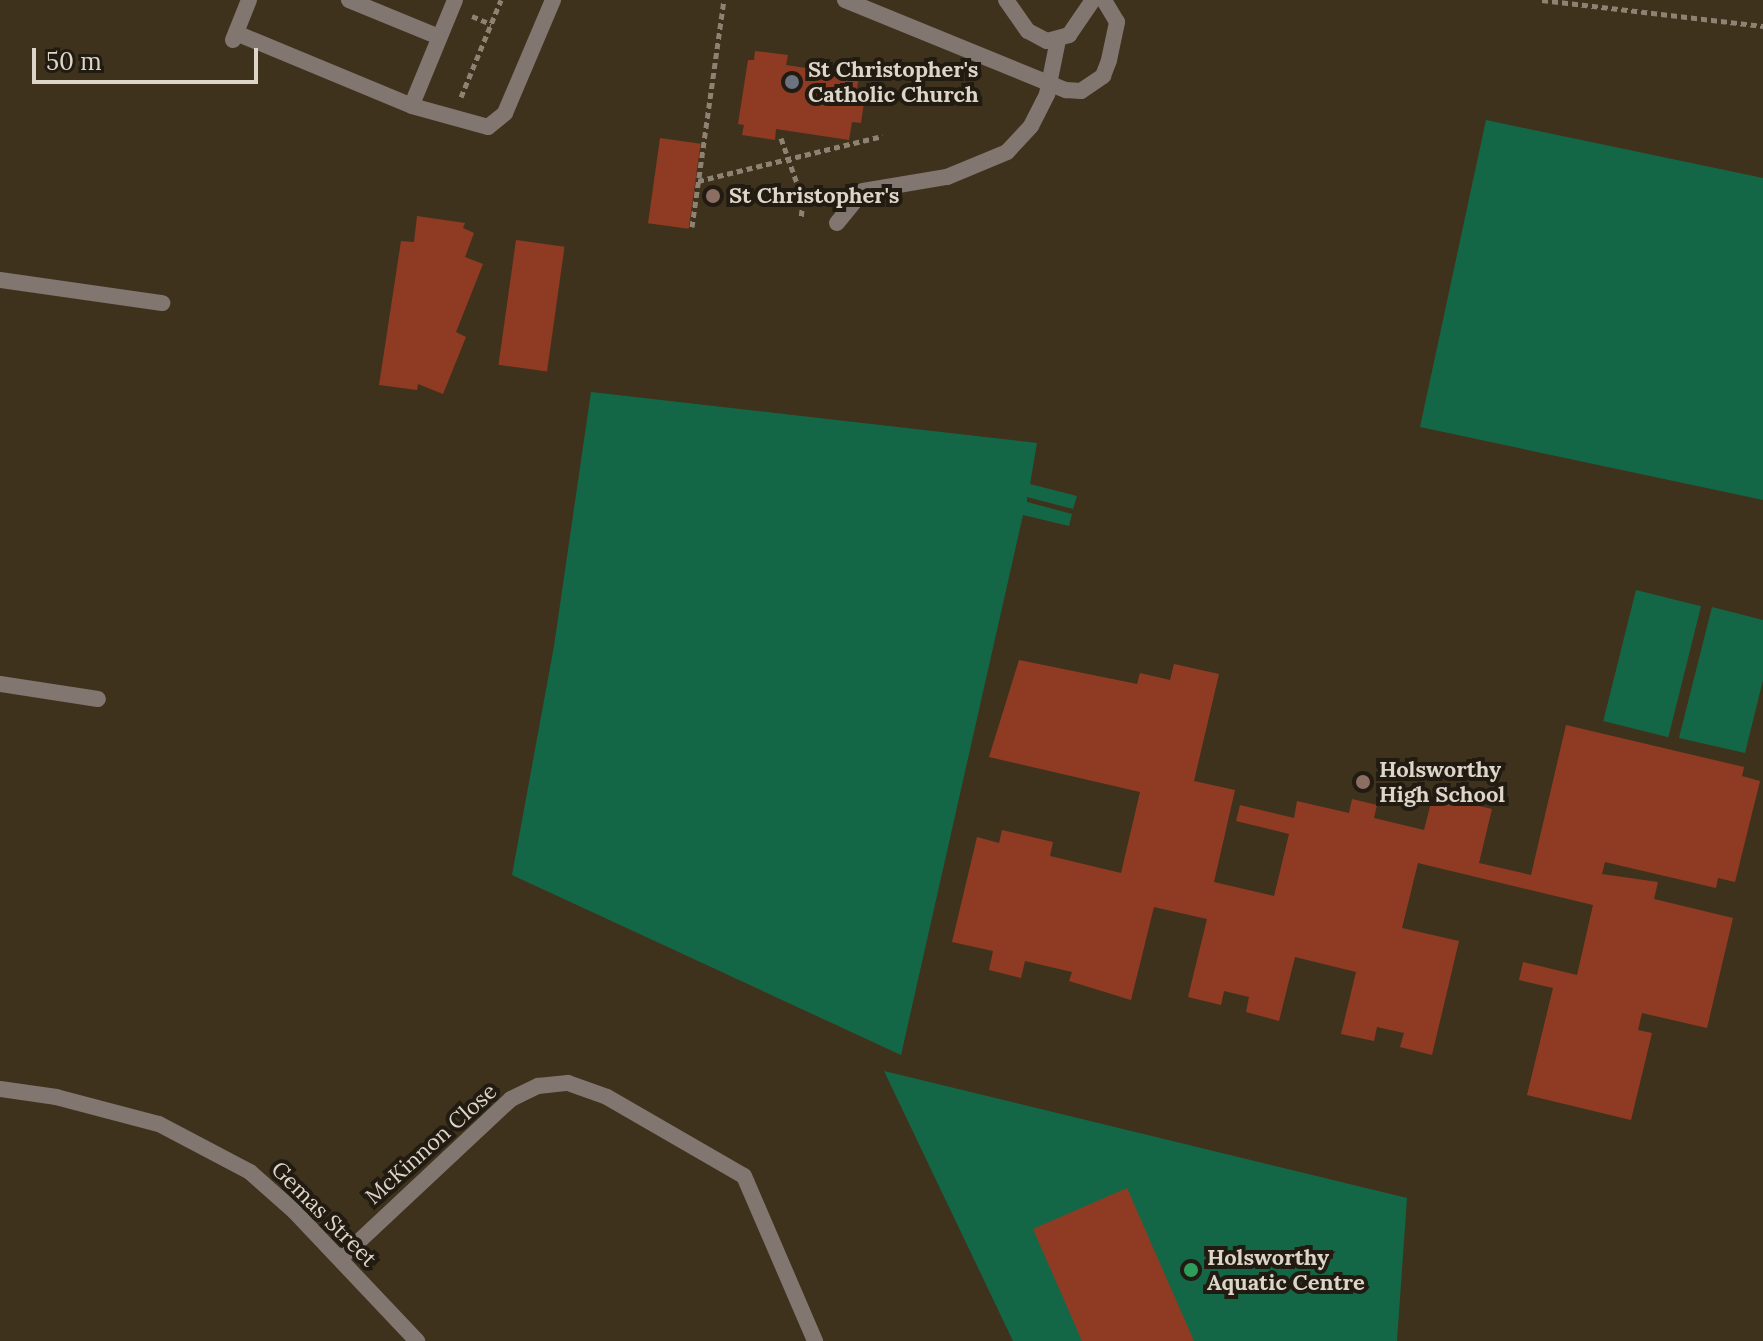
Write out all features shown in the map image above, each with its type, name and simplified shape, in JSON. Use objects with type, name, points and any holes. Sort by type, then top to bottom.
[{"type":"street","points":[[249,0],[234,36],[451,119],[481,127],[501,120],[553,0]]},
{"type":"street","points":[[349,0],[439,37]]},
{"type":"street","points":[[413,102],[455,0]]},
{"type":"street","points":[[845,0],[1051,84],[1081,91],[1103,76],[1117,22],[1104,0]]},
{"type":"street","points":[[1006,0],[1036,37],[1058,40],[1077,27],[1093,0]]},
{"type":"street","points":[[837,223],[850,201],[871,187],[935,180],[997,159],[1031,126],[1051,84],[1058,40]]},
{"type":"street","points":[[0,280],[162,303]]},
{"type":"street","points":[[0,684],[98,699]]},
{"type":"street","name":"McKinnon Close","points":[[340,1259],[511,1099],[538,1086],[568,1083],[607,1097],[744,1176],[815,1341]]},
{"type":"street","name":"Gemas Street","points":[[0,1089],[56,1097],[159,1124],[250,1172],[340,1259],[417,1341]]},
{"type":"path","points":[[451,119],[501,0]]},
{"type":"path","points":[[692,227],[724,0]]},
{"type":"path","points":[[1542,0],[1763,26]]},
{"type":"path","points":[[698,181],[883,136]]},
{"type":"path","points":[[781,138],[803,200],[801,218]]},
{"type":"green space","points":[[1486,120],[1763,178],[1763,500],[1420,427]]},
{"type":"green space","points":[[591,392],[1037,443],[1030,484],[1077,496],[1073,509],[1027,497],[1027,502],[1072,514],[1069,526],[1023,515],[901,1055],[512,875],[554,646]]},
{"type":"green space","points":[[1636,590],[1701,606],[1668,737],[1603,721]]},
{"type":"green space","points":[[1712,607],[1763,620],[1763,680],[1745,753],[1679,738]]},
{"type":"green space","name":"Holsworthy Aquatic Centre","points":[[884,1071],[1407,1198],[1397,1341],[1013,1341]]},
{"type":"building","points":[[755,51],[788,55],[786,65],[859,76],[856,95],[865,96],[861,123],[852,122],[849,140],[776,129],[775,140],[742,135],[744,125],[738,124],[748,60],[754,60]]},
{"type":"building","points":[[660,138],[701,144],[689,229],[648,223]]},
{"type":"building","points":[[417,216],[465,223],[463,228],[474,233],[465,257],[483,264],[456,332],[466,337],[443,394],[418,384],[417,390],[379,385],[401,241],[414,242]]},
{"type":"building","points":[[516,240],[565,247],[547,372],[498,365]]},
{"type":"building","points":[[1019,660],[1137,684],[1140,673],[1170,680],[1174,664],[1219,674],[1194,781],[1235,790],[1214,882],[1274,896],[1289,834],[1236,821],[1240,805],[1294,818],[1297,801],[1349,813],[1352,799],[1377,805],[1374,818],[1424,830],[1433,795],[1492,809],[1479,863],[1531,875],[1566,725],[1744,767],[1742,776],[1760,781],[1735,882],[1718,878],[1716,888],[1605,862],[1602,874],[1658,882],[1654,899],[1733,918],[1707,1028],[1642,1013],[1638,1030],[1652,1033],[1631,1120],[1527,1095],[1553,988],[1519,980],[1523,962],[1577,975],[1593,905],[1418,863],[1402,928],[1459,941],[1432,1055],[1400,1047],[1404,1033],[1377,1027],[1374,1041],[1341,1034],[1356,972],[1295,957],[1279,1021],[1246,1012],[1249,997],[1224,991],[1221,1005],[1188,997],[1207,919],[1154,907],[1131,1000],[1069,981],[1072,972],[1025,961],[1021,978],[989,970],[993,951],[952,942],[977,837],[999,843],[1002,830],[1053,842],[1050,856],[1121,873],[1140,792],[989,757]]},
{"type":"building","points":[[1127,1188],[1194,1341],[1082,1341],[1033,1229]]},
{"type":"place","name":"St Christopher's Catholic Church","points":[[792,82]]},
{"type":"place","name":"St Christopher's","points":[[713,196]]},
{"type":"place","name":"Holsworthy High School","points":[[1363,782]]},
{"type":"place","name":"Holsworthy Aquatic Centre","points":[[1191,1270]]}]
